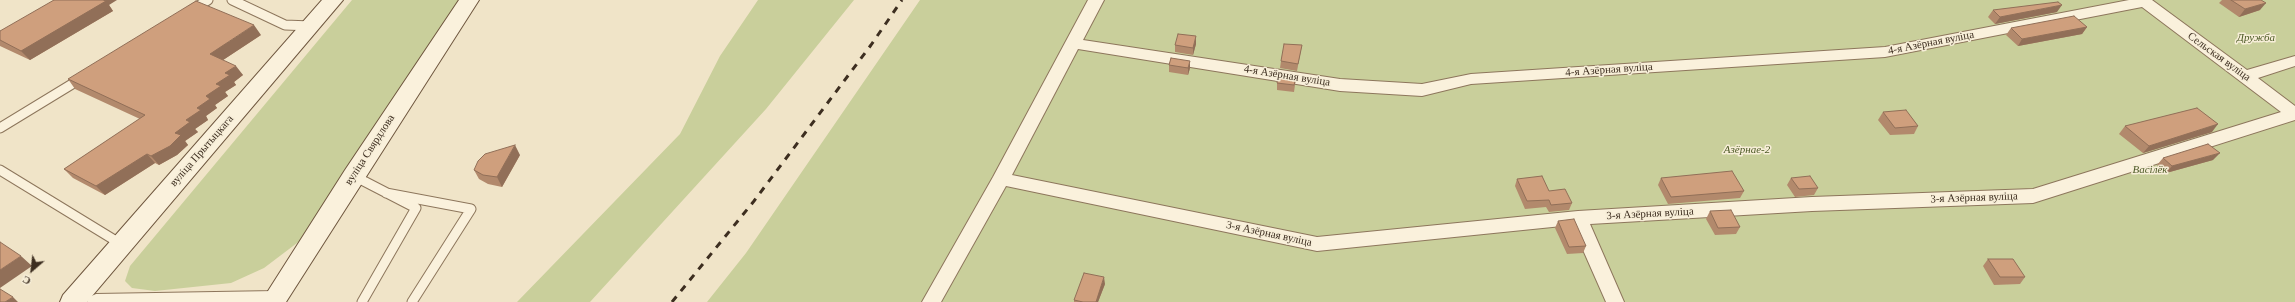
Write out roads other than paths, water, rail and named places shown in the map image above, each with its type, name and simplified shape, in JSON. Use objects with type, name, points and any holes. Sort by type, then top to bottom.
[{"type":"street","name":"вуліца Прытыцкага","points":[[72,302],[333,0]]},
{"type":"street","name":"вуліца Свярдлова","points":[[274,300],[353,176],[469,0]]},
{"type":"street","points":[[931,302],[1001,179],[1096,0]]},
{"type":"street","name":"4-я Азёрная вуліца","points":[[1072,43],[1340,84],[1422,90],[1471,80],[1885,52],[2143,1]]},
{"type":"street","name":"Сельская вуліца","points":[[2143,1],[2246,76],[2295,114]]},
{"type":"street","points":[[2246,76],[2295,61]]},
{"type":"street","name":"3-я Азёрная вуліца","points":[[1001,179],[1317,244],[1578,218],[1812,204],[2033,196],[2295,114]]},
{"type":"street","points":[[1578,218],[1615,302]]},
{"type":"street","points":[[96,302],[274,300]]},
{"type":"lane","points":[[181,17],[208,0]]},
{"type":"lane","points":[[232,0],[285,25],[311,26]]},
{"type":"lane","points":[[0,128],[87,75]]},
{"type":"lane","points":[[0,170],[121,244]]},
{"type":"lane","points":[[353,176],[416,208],[362,302]]},
{"type":"lane","points":[[386,193],[471,209],[412,302]]},
{"type":"railway","points":[[672,302],[754,201],[871,45],[902,0]]},
{"type":"park label","name":"Дружба","points":[[2256,38]]},
{"type":"park label","name":"Азёрнае-2","points":[[1747,150]]},
{"type":"park label","name":"Васілёк","points":[[2150,170]]}]
